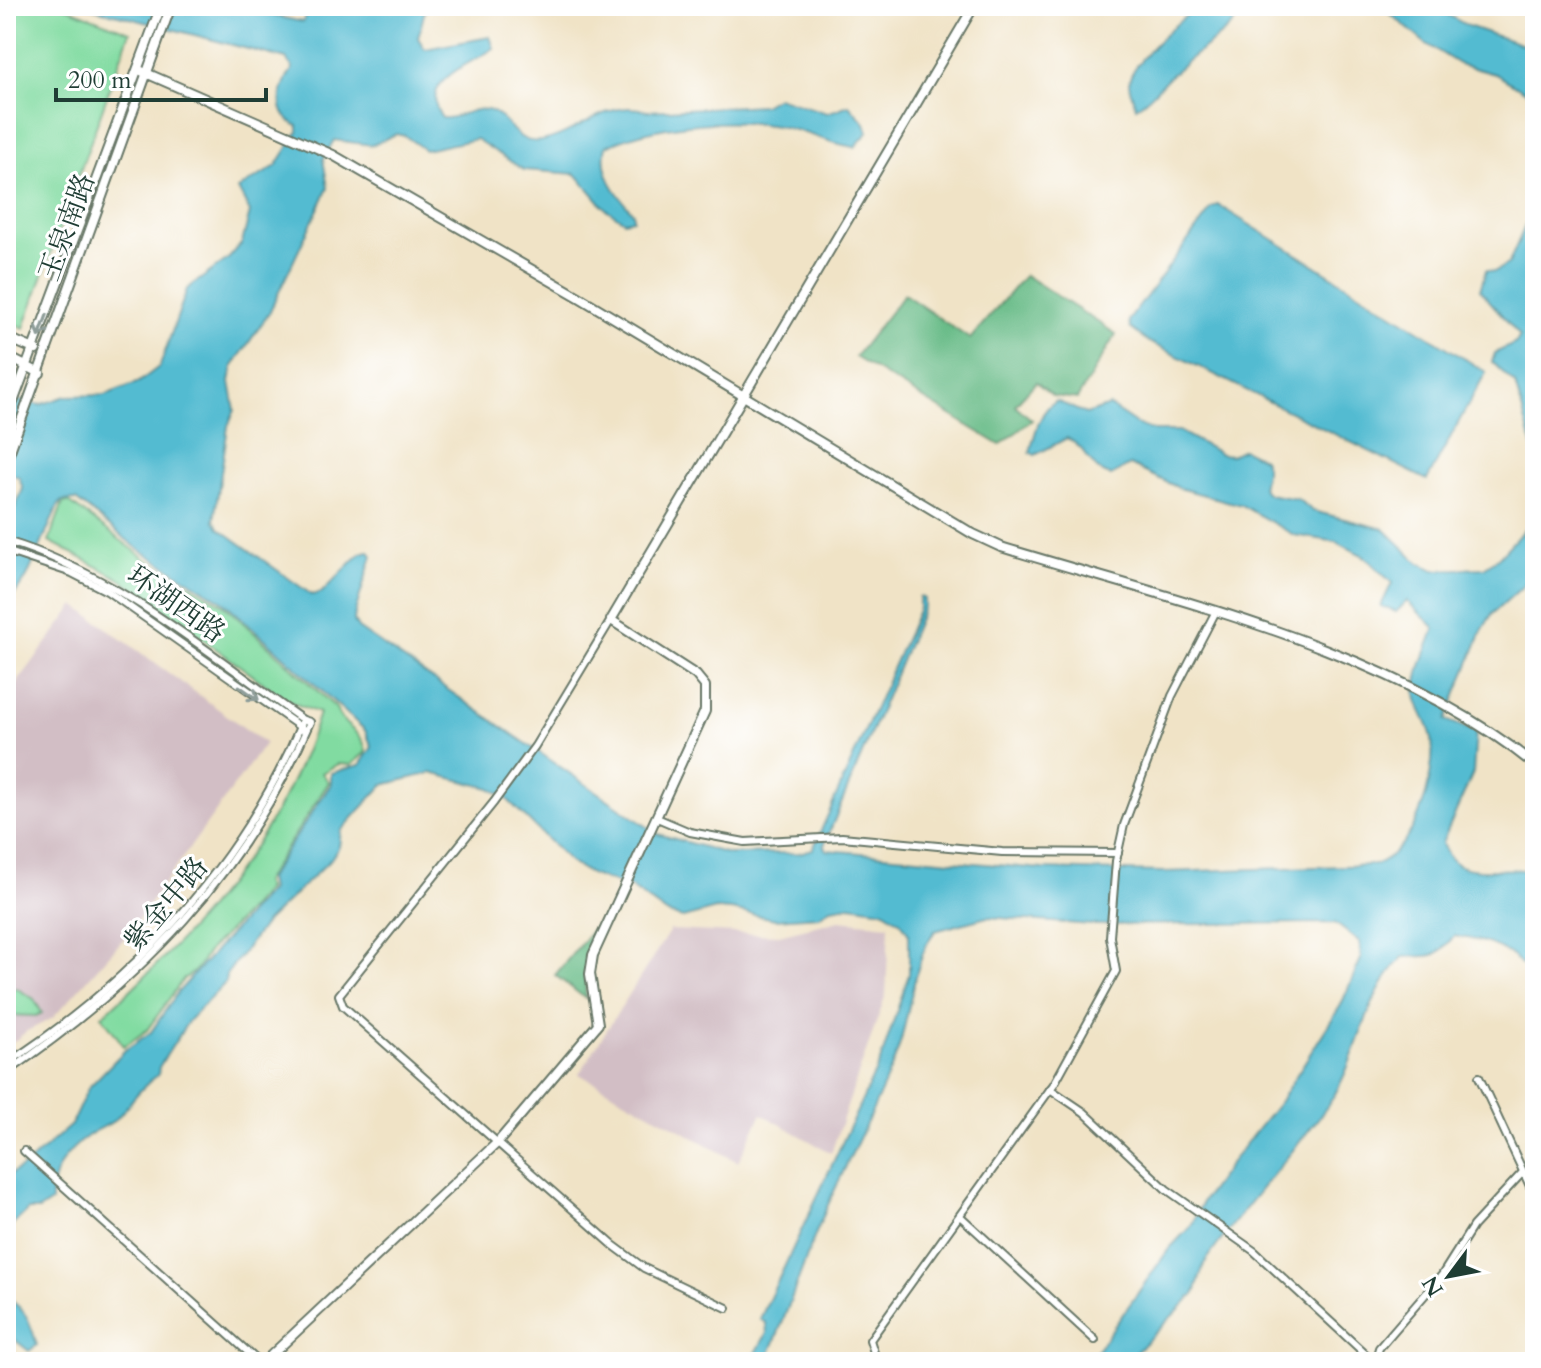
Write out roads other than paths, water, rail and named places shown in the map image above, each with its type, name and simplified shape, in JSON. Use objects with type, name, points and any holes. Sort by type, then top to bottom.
[{"type":"street","name":"玉泉南路","points":[[158,30],[161,6]]},
{"type":"street","name":"玉泉南路","points":[[6,462],[31,399],[158,30],[171,6]]},
{"type":"street","points":[[727,1308],[644,1268],[343,1006],[339,995],[494,802],[535,746],[974,6]]},
{"type":"street","name":"玉泉南路","points":[[6,421],[143,72]]},
{"type":"street","points":[[143,72],[287,132],[333,155],[579,297],[741,397],[987,541],[1339,655],[1457,711],[1535,765]]},
{"type":"street","points":[[6,337],[45,352]]},
{"type":"street","points":[[6,356],[40,373]]},
{"type":"street","name":"环湖西路","points":[[6,541],[48,553],[125,593],[306,721]]},
{"type":"street","name":"环湖西路","points":[[6,551],[107,591],[303,729]]},
{"type":"street","points":[[877,1362],[870,1340],[1050,1089],[1116,971],[1110,937],[1117,857],[1124,825],[1172,696],[1215,613]]},
{"type":"street","points":[[24,1151],[262,1362],[498,1142],[598,1024],[590,974],[593,955],[705,711],[708,697],[696,675],[611,620]]},
{"type":"street","name":"紫金中路","points":[[6,1073],[93,1011],[168,940],[236,855],[287,773],[306,721]]},
{"type":"street","name":"紫金中路","points":[[6,1064],[105,992],[168,930],[232,848],[303,729]]},
{"type":"street","points":[[656,819],[690,832],[745,842],[842,837],[1002,852],[1117,857]]},
{"type":"street","points":[[1479,1077],[1535,1197]]},
{"type":"street","points":[[1050,1089],[1084,1112],[1166,1189],[1260,1256],[1375,1362],[1379,1348],[1442,1275],[1473,1226],[1523,1172]]},
{"type":"street","points":[[960,1216],[1095,1340]]},
{"type":"water","points":[[84,6],[230,6],[303,22],[308,6],[426,6],[418,38],[425,49],[490,37],[494,48],[441,84],[436,93],[436,105],[442,118],[489,110],[526,140],[541,141],[554,137],[619,109],[647,111],[763,105],[777,97],[827,113],[849,105],[865,123],[868,132],[855,147],[787,128],[735,123],[668,128],[625,138],[606,146],[604,156],[607,174],[633,213],[633,219],[624,221],[606,209],[576,174],[524,170],[476,139],[425,150],[405,136],[396,134],[372,145],[334,140],[323,159],[328,188],[269,313],[233,366],[230,382],[235,410],[228,426],[214,520],[220,529],[312,595],[322,592],[361,553],[369,551],[372,556],[355,612],[354,621],[358,628],[658,834],[728,854],[799,853],[813,849],[919,608],[919,597],[924,598],[924,606],[824,845],[827,850],[1043,869],[1163,872],[1374,865],[1401,845],[1420,812],[1430,774],[1432,739],[1416,693],[1420,668],[1435,628],[1407,601],[1396,612],[1381,606],[1392,583],[1364,556],[1337,542],[1294,535],[1241,505],[1179,488],[1130,465],[1111,476],[1098,470],[1067,438],[1035,455],[1030,452],[1042,415],[1057,401],[1086,414],[1109,406],[1136,424],[1154,431],[1179,431],[1221,454],[1231,455],[1243,449],[1263,459],[1266,467],[1262,488],[1268,494],[1297,499],[1313,511],[1384,529],[1419,563],[1434,570],[1484,568],[1499,557],[1535,518],[1535,575],[1492,614],[1446,720],[1476,732],[1473,773],[1442,843],[1458,865],[1469,869],[1535,872],[1535,978],[1508,953],[1467,938],[1454,936],[1432,956],[1403,957],[1379,991],[1337,1090],[1326,1108],[1216,1247],[1204,1264],[1195,1293],[1126,1362],[1089,1362],[1169,1249],[1191,1226],[1203,1201],[1232,1161],[1280,1101],[1341,1005],[1361,959],[1360,942],[1335,923],[1092,925],[987,917],[935,931],[922,956],[897,1053],[816,1232],[774,1344],[766,1362],[751,1362],[767,1333],[766,1323],[760,1319],[880,1062],[909,974],[909,934],[901,922],[883,910],[851,905],[831,908],[819,916],[775,919],[716,909],[683,918],[668,914],[630,887],[592,875],[572,864],[506,798],[490,788],[431,773],[383,785],[370,799],[341,831],[339,847],[330,860],[265,923],[226,975],[225,983],[189,1020],[159,1067],[158,1075],[140,1090],[116,1119],[73,1148],[57,1172],[51,1202],[39,1210],[28,1210],[6,1231],[6,1177],[27,1164],[71,1125],[88,1088],[125,1050],[151,1032],[178,992],[270,890],[268,879],[331,784],[331,773],[360,765],[372,747],[365,730],[224,602],[137,548],[76,500],[62,501],[57,508],[27,577],[6,606],[6,528],[23,489],[19,477],[6,472],[6,398],[40,405],[66,396],[105,395],[139,382],[160,366],[187,289],[229,258],[242,243],[250,212],[238,189],[276,166],[298,132],[298,126],[290,121],[281,107],[284,84],[293,68],[286,59]]},
{"type":"water","points":[[1199,6],[1248,6],[1230,27],[1136,107],[1129,85],[1132,73],[1158,41]]},
{"type":"water","points":[[1381,6],[1432,6],[1468,26],[1535,49],[1535,97],[1495,74],[1459,64],[1425,43]]},
{"type":"water","points":[[1535,203],[1535,454],[1515,384],[1492,362],[1495,353],[1516,343],[1520,336],[1480,290],[1486,270],[1494,272],[1509,263]]},
{"type":"water","points":[[1218,205],[1486,372],[1427,480],[1149,342],[1130,328],[1129,320],[1212,208]]},
{"type":"water","points":[[6,1297],[19,1307],[30,1323],[37,1345],[29,1351],[10,1336]]}]
